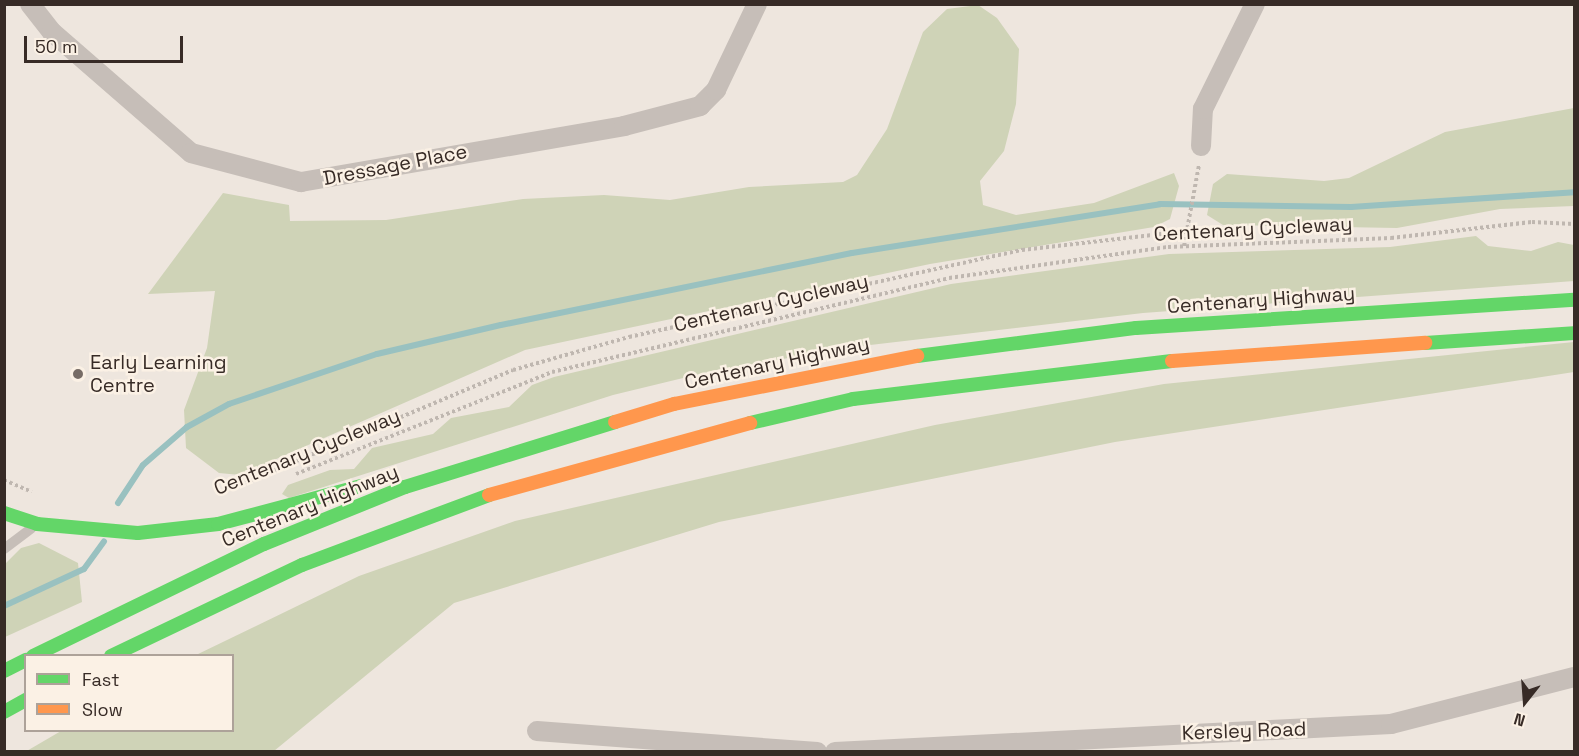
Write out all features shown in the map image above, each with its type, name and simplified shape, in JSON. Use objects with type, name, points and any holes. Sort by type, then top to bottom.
[{"type":"highway","name":"Centenary Highway","points":[[37,654],[253,549],[405,487],[674,404],[905,358],[1136,328],[1575,300]]},
{"type":"highway","points":[[115,654],[302,565],[516,485],[641,448],[853,399],[1108,365],[1575,333]]},
{"type":"highway","points":[[4,513],[37,524],[138,533],[173,530],[256,515],[354,486],[405,487]]},
{"type":"highway","points":[[4,671],[24,661]]},
{"type":"highway","points":[[4,712],[24,701]]},
{"type":"street","name":"Dressage Place","points":[[30,4],[52,32],[191,153],[301,182],[624,126],[700,106],[716,90],[757,4]]},
{"type":"street","points":[[1201,146],[1203,110],[1255,4]]},
{"type":"street","name":"Kersley Road","points":[[835,752],[1029,746],[1391,724],[1575,677]]},
{"type":"street","points":[[537,732],[817,752]]},
{"type":"lane","points":[[4,549],[37,524]]},
{"type":"path","name":"Centenary Cycleway","points":[[1184,246],[1185,231],[1198,175]]},
{"type":"path","name":"Centenary Cycleway","points":[[285,478],[480,397],[620,353],[949,278],[1184,246],[1391,238],[1532,222],[1575,224]]},
{"type":"path","points":[[207,498],[513,370],[628,337],[1022,250],[1185,231]]},
{"type":"path","points":[[4,480],[38,494]]},
{"type":"green space","points":[[978,5],[997,18],[1019,49],[1016,104],[1004,151],[980,181],[983,205],[1016,215],[1094,203],[1174,173],[1179,186],[1170,219],[1154,227],[930,264],[525,350],[240,475],[219,473],[186,448],[184,410],[207,348],[215,291],[148,294],[223,193],[289,205],[290,221],[386,220],[523,199],[604,195],[670,200],[749,187],[843,182],[857,175],[887,129],[923,32],[947,9]]},
{"type":"green space","points":[[1574,108],[1574,206],[1500,209],[1397,228],[1223,225],[1207,215],[1213,184],[1227,174],[1324,181],[1349,178],[1445,132]]},
{"type":"green space","points":[[1476,236],[1488,246],[1531,251],[1558,242],[1574,245],[1574,281],[1143,313],[853,347],[712,371],[613,395],[289,498],[282,494],[288,485],[330,470],[354,469],[372,448],[433,434],[451,418],[509,407],[532,385],[554,377],[951,284],[1169,254],[1390,247]]},
{"type":"green space","points":[[1574,342],[1574,372],[1115,442],[719,522],[454,603],[274,751],[25,752],[59,732],[234,732],[234,654],[198,654],[359,576],[515,521],[935,425],[1164,384]]},
{"type":"green space","points":[[39,543],[78,563],[82,602],[5,637],[5,564],[21,548]]},
{"type":"waterway","points":[[118,503],[143,465],[187,427],[229,404],[377,354],[501,325],[852,253],[1160,204],[1351,207],[1574,192]]},
{"type":"waterway","points":[[4,606],[84,569],[104,541]]},
{"type":"traffic: fast","points":[[917,356],[1136,328],[1574,300]]},
{"type":"traffic: fast","points":[[1425,343],[1574,333]]},
{"type":"traffic: fast","points":[[750,423],[853,399],[1172,361]]},
{"type":"traffic: fast","points":[[37,654],[264,544],[405,487],[615,422]]},
{"type":"traffic: fast","points":[[4,513],[37,524],[138,533],[218,524],[361,486]]},
{"type":"traffic: fast","points":[[115,654],[302,565],[489,495]]},
{"type":"traffic: fast","points":[[4,671],[24,661]]},
{"type":"traffic: fast","points":[[4,712],[24,701]]},
{"type":"traffic: slow","points":[[1172,361],[1425,343]]},
{"type":"traffic: slow","points":[[615,422],[674,404],[917,356]]},
{"type":"traffic: slow","points":[[489,495],[750,423]]},
{"type":"place","name":"Early Learning Centre","points":[[78,374]]}]
